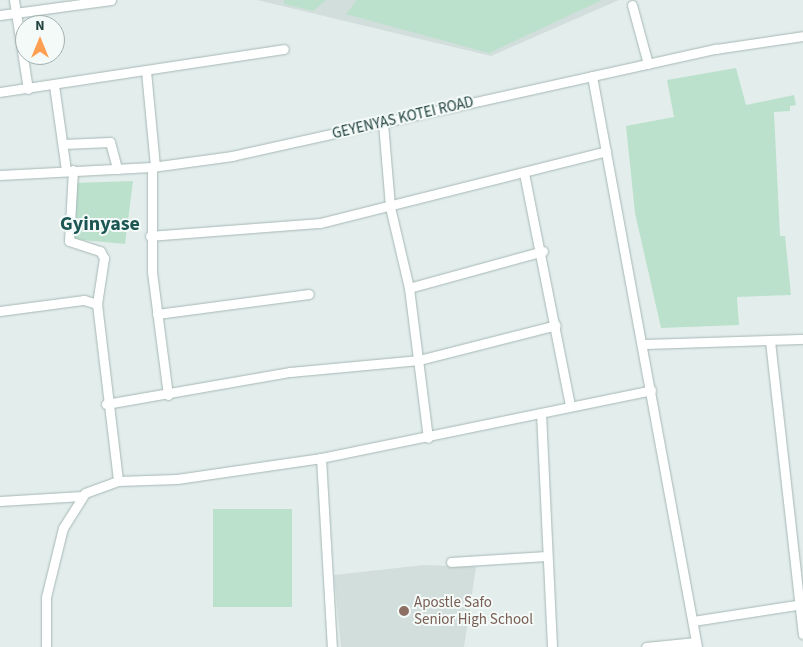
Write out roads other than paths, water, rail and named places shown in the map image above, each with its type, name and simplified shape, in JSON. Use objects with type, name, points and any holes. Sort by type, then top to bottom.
[{"type":"street","points":[[14,0],[28,89]]},
{"type":"street","points":[[0,15],[111,0]]},
{"type":"street","points":[[632,4],[648,64]]},
{"type":"street","name":"GEYENYAS KOTEI ROAD","points":[[0,175],[154,167],[232,156],[648,64],[803,36]]},
{"type":"street","points":[[0,92],[284,49]]},
{"type":"street","points":[[146,71],[154,167],[150,236],[157,314],[168,395]]},
{"type":"street","points":[[592,76],[697,644],[646,647]]},
{"type":"street","points":[[54,85],[69,170],[69,241],[100,251],[104,258],[97,304],[106,404],[118,481]]},
{"type":"street","points":[[383,123],[390,207],[409,288],[428,438]]},
{"type":"street","points":[[63,144],[110,142],[117,169]]},
{"type":"street","points":[[150,236],[320,223],[390,207],[606,151]]},
{"type":"street","points":[[524,173],[542,251],[570,406]]},
{"type":"street","points":[[409,288],[542,251]]},
{"type":"street","points":[[157,314],[309,294]]},
{"type":"street","points":[[0,311],[84,300],[97,304]]},
{"type":"street","points":[[106,404],[168,395],[290,372],[419,360],[556,325]]},
{"type":"street","points":[[642,344],[803,339]]},
{"type":"street","points":[[770,341],[803,634]]},
{"type":"street","points":[[0,501],[82,496],[118,481],[176,478],[321,458],[428,438],[651,390]]},
{"type":"street","points":[[541,413],[546,556],[552,647]]},
{"type":"street","points":[[321,458],[332,647]]},
{"type":"street","points":[[46,647],[46,597],[52,566],[63,528],[82,496]]},
{"type":"street","points":[[451,562],[546,556]]},
{"type":"street","points":[[693,621],[801,604]]},
{"type":"place","name":"Apostle Safo Senior High School","points":[[404,611]]},
{"type":"district","name":"Gyinyase","points":[[100,224]]}]
